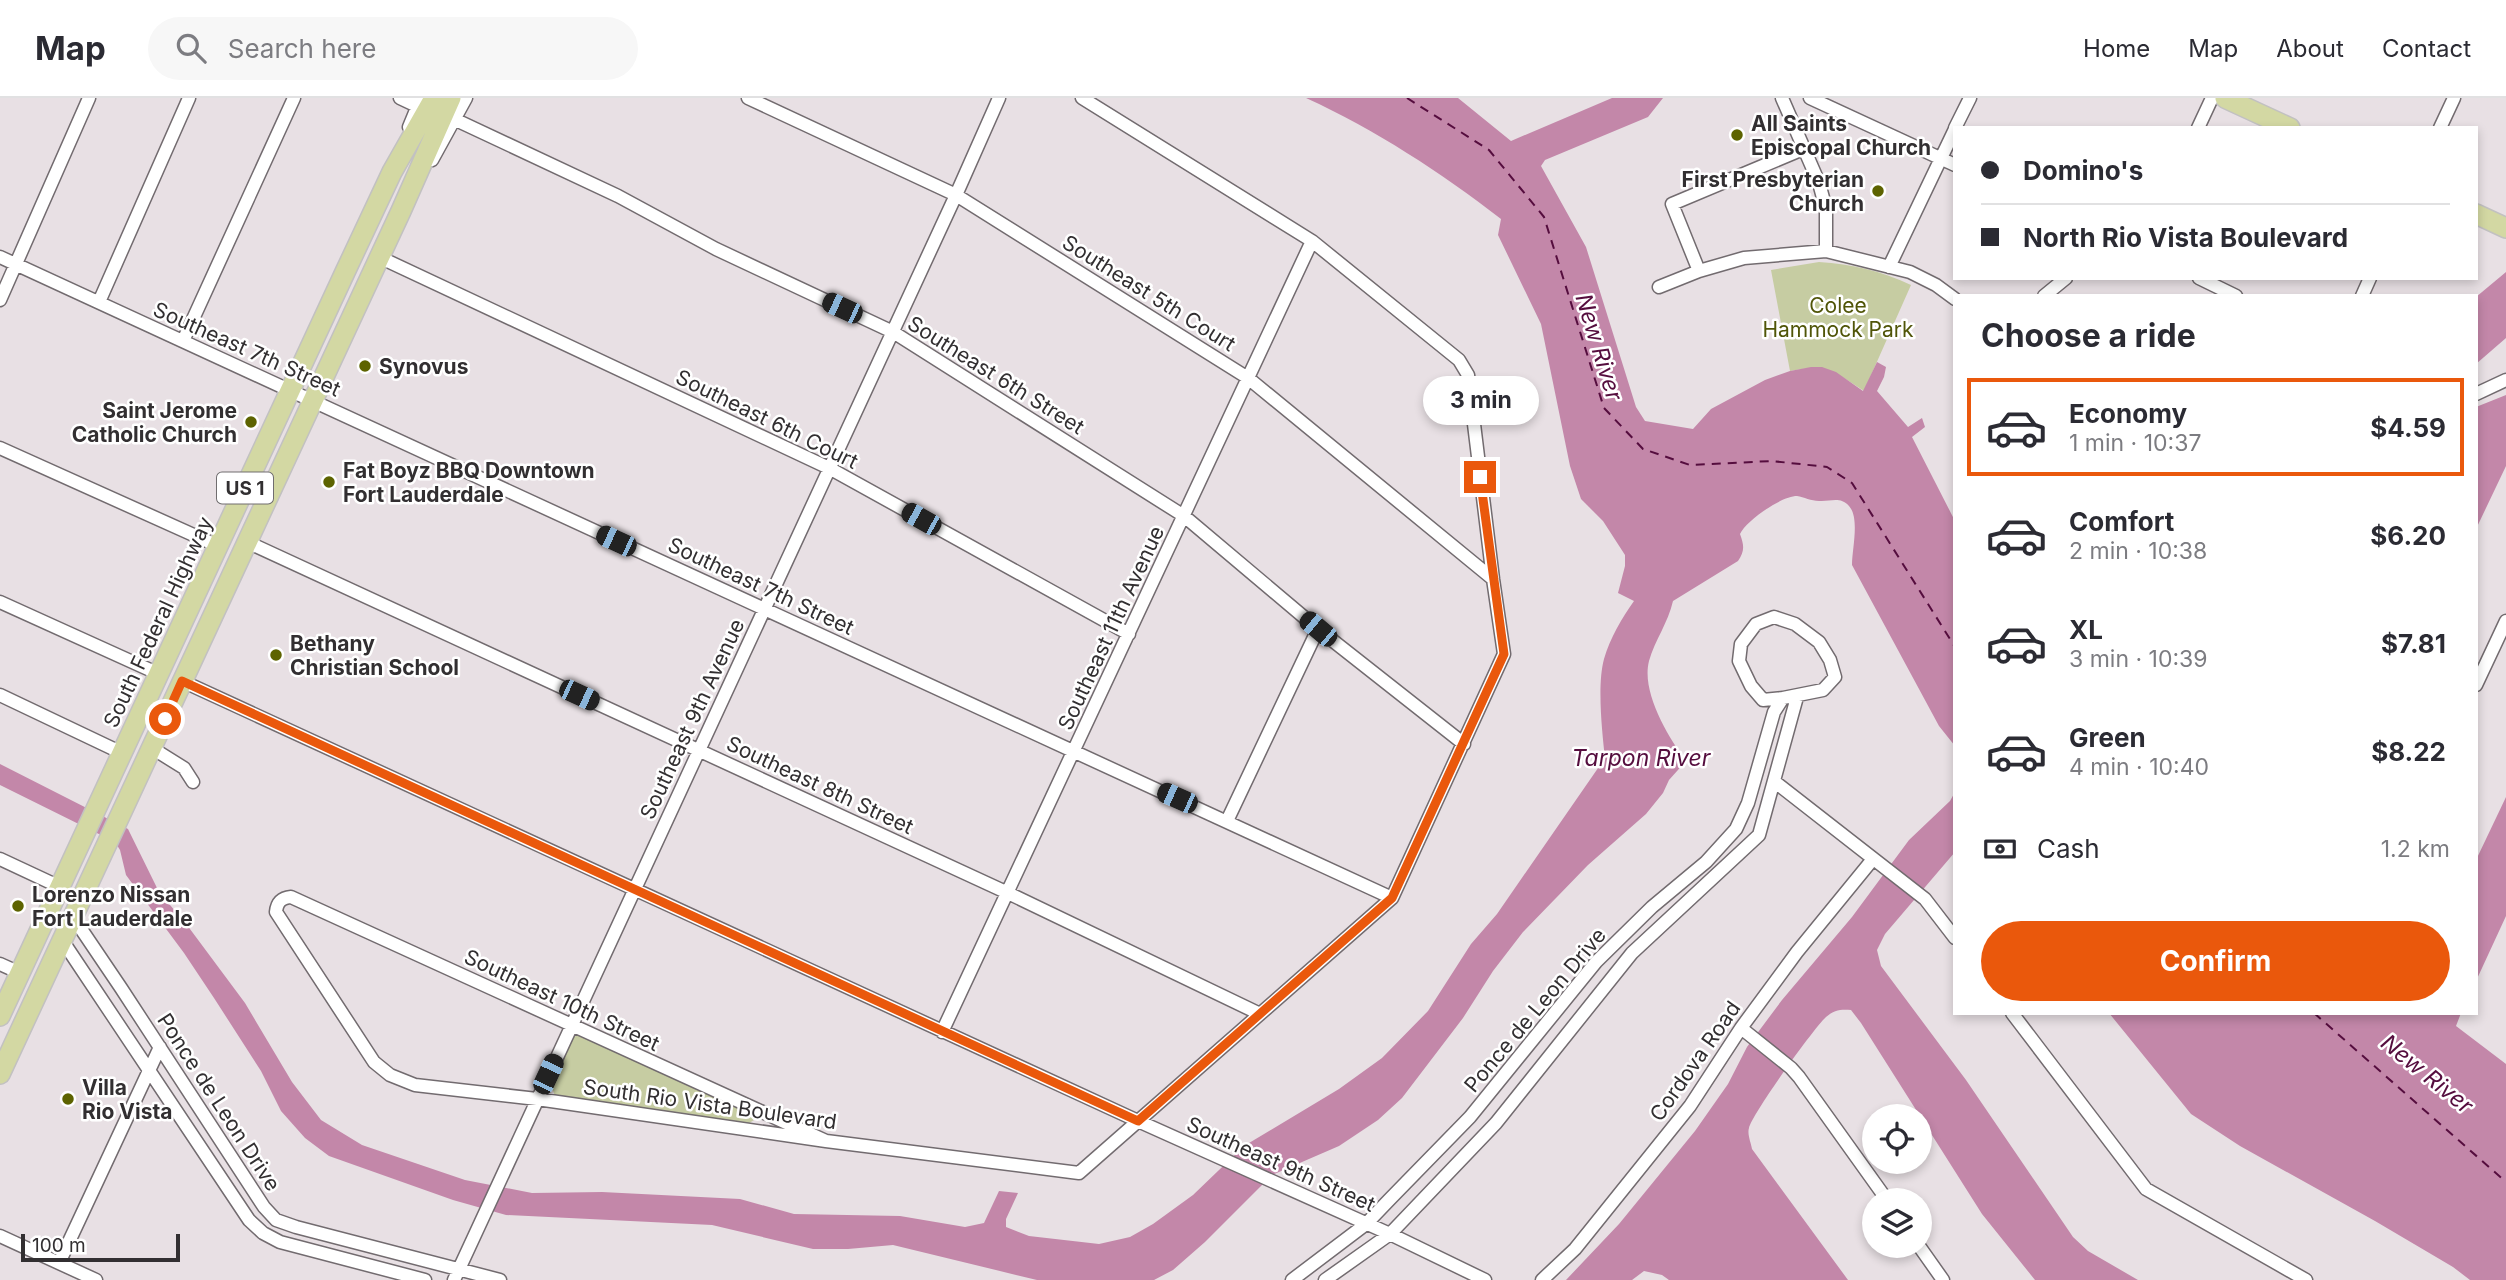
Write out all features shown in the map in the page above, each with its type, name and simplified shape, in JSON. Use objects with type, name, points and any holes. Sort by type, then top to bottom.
[{"type":"main road","name":"US 1","points":[[3,1068],[451,98]]},
{"type":"main road","points":[[2225,98],[2287,126]]},
{"type":"main road","name":"South Federal Highway","points":[[0,1016],[424,101]]},
{"type":"main road","points":[[2478,215],[2506,228]]},
{"type":"main road","points":[[175,640],[174,660],[182,681]]},
{"type":"main road","points":[[159,674],[166,697],[165,719]]},
{"type":"main road","points":[[60,887],[57,920],[62,940]]},
{"type":"main road","points":[[20,973],[26,986],[28,1013]]},
{"type":"street","points":[[0,300],[89,98]]},
{"type":"street","points":[[99,302],[189,98]]},
{"type":"street","points":[[183,341],[294,98]]},
{"type":"street","points":[[400,98],[424,101]]},
{"type":"street","points":[[401,211],[456,120],[466,98]]},
{"type":"street","name":"Southeast 5th Court","points":[[748,98],[956,195],[1248,378],[1493,579]]},
{"type":"street","name":"Southeast 9th Avenue","points":[[456,1274],[999,98]]},
{"type":"street","points":[[1082,98],[1312,241],[1459,360],[1468,375],[1504,654],[1392,898]]},
{"type":"street","points":[[1782,98],[1819,183],[1826,209],[1826,251]]},
{"type":"street","points":[[1810,98],[1953,163]]},
{"type":"street","points":[[1956,126],[1970,98]]},
{"type":"street","points":[[2199,126],[2212,98]]},
{"type":"street","points":[[2441,126],[2454,98]]},
{"type":"street","name":"Southeast 6th Street","points":[[456,120],[618,196],[716,249],[893,332],[1184,516],[1318,629],[1464,744]]},
{"type":"street","points":[[1889,267],[1953,132]]},
{"type":"street","points":[[1699,271],[1672,204],[1803,149]]},
{"type":"street","name":"Southeast 11th Avenue","points":[[942,1031],[1075,752],[1312,241]]},
{"type":"street","points":[[1659,287],[1699,271],[1744,258],[1826,251],[1910,272],[1953,298]]},
{"type":"street","name":"Southeast 7th Street","points":[[0,257],[1392,898]]},
{"type":"street","name":"Southeast 6th Court","points":[[379,257],[829,468],[1129,634]]},
{"type":"street","points":[[2046,294],[2064,280]]},
{"type":"street","points":[[2203,280],[2232,294]]},
{"type":"street","points":[[2478,393],[2506,380]]},
{"type":"street","points":[[0,449],[218,546]]},
{"type":"street","name":"Southeast 8th Street","points":[[247,542],[1008,893],[1259,1014]]},
{"type":"street","points":[[0,603],[159,674]]},
{"type":"street","points":[[1774,617],[1795,624],[1819,642],[1835,677],[1824,690],[1783,698],[1763,700],[1751,686],[1739,661],[1741,644],[1756,624],[1774,617]]},
{"type":"street","points":[[2478,681],[2506,621]]},
{"type":"street","points":[[1227,821],[1318,629]]},
{"type":"street","name":"Southeast 9th Street","points":[[182,681],[1283,1188],[1390,1234],[1485,1280]]},
{"type":"street","points":[[0,695],[122,753]]},
{"type":"street","name":"Ponce de Leon Drive","points":[[1325,1280],[1390,1234],[1496,1123],[1632,953],[1759,835],[1797,697]]},
{"type":"street","name":"Ponce de Leon Drive","points":[[1292,1280],[1366,1224],[1470,1117],[1596,962],[1652,907],[1706,862],[1736,829],[1748,803],[1773,712],[1783,698]]},
{"type":"street","points":[[152,748],[184,768],[193,782]]},
{"type":"street","points":[[1774,782],[1925,899],[1953,935]]},
{"type":"street","points":[[0,859],[60,887]]},
{"type":"street","name":"Cordova Road","points":[[1542,1280],[1575,1249],[1690,1106],[1746,1032],[1797,952],[1878,863]]},
{"type":"street","name":"Southeast 10th Street","points":[[282,898],[291,897],[826,1141]]},
{"type":"street","name":"South Rio Vista Boulevard","points":[[282,898],[277,904],[276,912],[374,1062],[390,1076],[415,1085],[537,1099],[826,1141],[1079,1173],[1392,898]]},
{"type":"street","name":"Ponce de Leon Drive","points":[[73,917],[264,1207],[276,1220],[420,1259],[456,1274],[500,1280]]},
{"type":"street","name":"Ponce de Leon Drive","points":[[62,940],[249,1220],[263,1233],[295,1246],[419,1279]]},
{"type":"street","points":[[0,964],[20,973]]},
{"type":"street","points":[[102,999],[121,988]]},
{"type":"street","points":[[2014,1015],[2146,1189],[2306,1280]]},
{"type":"street","points":[[1746,1032],[1791,1068],[1878,1188]]},
{"type":"street","points":[[59,1263],[160,1047]]},
{"type":"street","points":[[749,1130],[757,1110]]},
{"type":"street","points":[[0,1236],[96,1280]]},
{"type":"street","points":[[1927,1258],[1943,1280]]},
{"type":"street","points":[[419,1279],[420,1259]]},
{"type":"green space","name":"Colee Hammock Park","points":[[1819,262],[1866,269],[1911,285],[1864,391],[1829,371],[1812,368],[1790,371],[1771,270]]},
{"type":"green space","points":[[580,1035],[751,1111],[754,1120],[746,1125],[555,1096],[551,1085],[572,1037]]},
{"type":"water","points":[[1306,98],[1458,98],[1511,141],[1612,98],[1663,98],[1648,117],[1545,160],[1541,166],[1586,247],[1636,407],[1645,421],[1693,429],[1711,409],[1765,380],[1790,371],[1822,367],[1836,372],[1863,391],[1877,362],[1886,367],[1877,391],[1908,427],[1922,418],[1925,427],[1912,437],[1953,517],[1953,744],[1939,726],[1852,565],[1855,526],[1849,506],[1838,500],[1816,501],[1797,496],[1782,500],[1765,510],[1740,534],[1743,548],[1738,561],[1673,601],[1649,661],[1652,700],[1664,727],[1686,761],[1669,780],[1663,793],[1646,814],[1588,865],[1523,932],[1493,971],[1463,1018],[1402,1098],[1378,1120],[1339,1146],[1272,1175],[1205,1242],[1173,1270],[1154,1280],[1037,1280],[893,1245],[813,1249],[712,1225],[506,1215],[453,1200],[329,1156],[305,1138],[281,1111],[261,1071],[214,998],[126,875],[120,850],[115,842],[0,785],[0,764],[128,829],[159,892],[245,1003],[292,1082],[321,1120],[362,1145],[465,1180],[532,1193],[602,1192],[740,1199],[794,1214],[900,1216],[965,1227],[984,1223],[999,1191],[1018,1193],[1006,1219],[1006,1227],[1029,1236],[1099,1244],[1130,1237],[1193,1195],[1244,1146],[1339,1089],[1382,1058],[1428,1011],[1471,944],[1497,914],[1605,758],[1601,708],[1604,659],[1613,636],[1634,601],[1618,593],[1625,555],[1603,521],[1581,499],[1570,466],[1541,324],[1498,235],[1501,219],[1407,153]]},
{"type":"water","points":[[2506,272],[2506,338],[2478,362],[2478,295]]},
{"type":"water","points":[[2506,395],[2506,466],[2478,525],[2478,406]]},
{"type":"water","points":[[1953,796],[1953,854],[1885,934],[1877,950],[1881,966],[1966,1080],[2073,1237],[2088,1251],[2138,1280],[2035,1280],[1982,1214],[1932,1135],[1932,1104],[1912,1104],[1861,1023],[1851,1010],[1844,1010],[1835,1011],[1819,1024],[1761,1106],[1748,1133],[1752,1149],[1848,1280],[1669,1280],[1662,1275],[1644,1271],[1632,1280],[1566,1280],[1619,1224],[1695,1131],[1728,1084],[1747,1047],[1782,1000],[1852,917],[1909,840]]},
{"type":"water","points":[[2506,797],[2506,916],[2478,977],[2478,856]]},
{"type":"water","name":"New River","points":[[2111,1015],[2460,1015],[2456,1026],[2506,1064],[2506,1280],[2470,1280],[2453,1267],[2240,1146],[2191,1114]]},
{"type":"ferry route","points":[[1407,98],[1489,150],[1544,217],[1604,408],[1643,449],[1690,465],[1772,461],[1827,467],[1852,483],[1953,644]]},
{"type":"ferry route","points":[[2316,1015],[2506,1182]]},
{"type":"place","name":"All Saints Episcopal Church","points":[[1737,135]]},
{"type":"place","name":"First Presbyterian Church","points":[[1878,191]]},
{"type":"place","name":"Synovus","points":[[365,366]]},
{"type":"place","name":"Saint Jerome Catholic Church","points":[[251,422]]},
{"type":"place","name":"Fat Boyz BBQ Downtown Fort Lauderdale","points":[[329,482]]},
{"type":"place","name":"Bethany Christian School","points":[[276,655]]},
{"type":"place","name":"Lorenzo Nissan Fort Lauderdale","points":[[18,906]]},
{"type":"place","name":"Villa Rio Vista","points":[[68,1099]]},
{"type":"route","points":[[165,719],[182,681],[1138,1121],[1392,898],[1504,654],[1480,477]]},
{"type":"water label","name":"Tarpon River","points":[[1641,758]]}]
